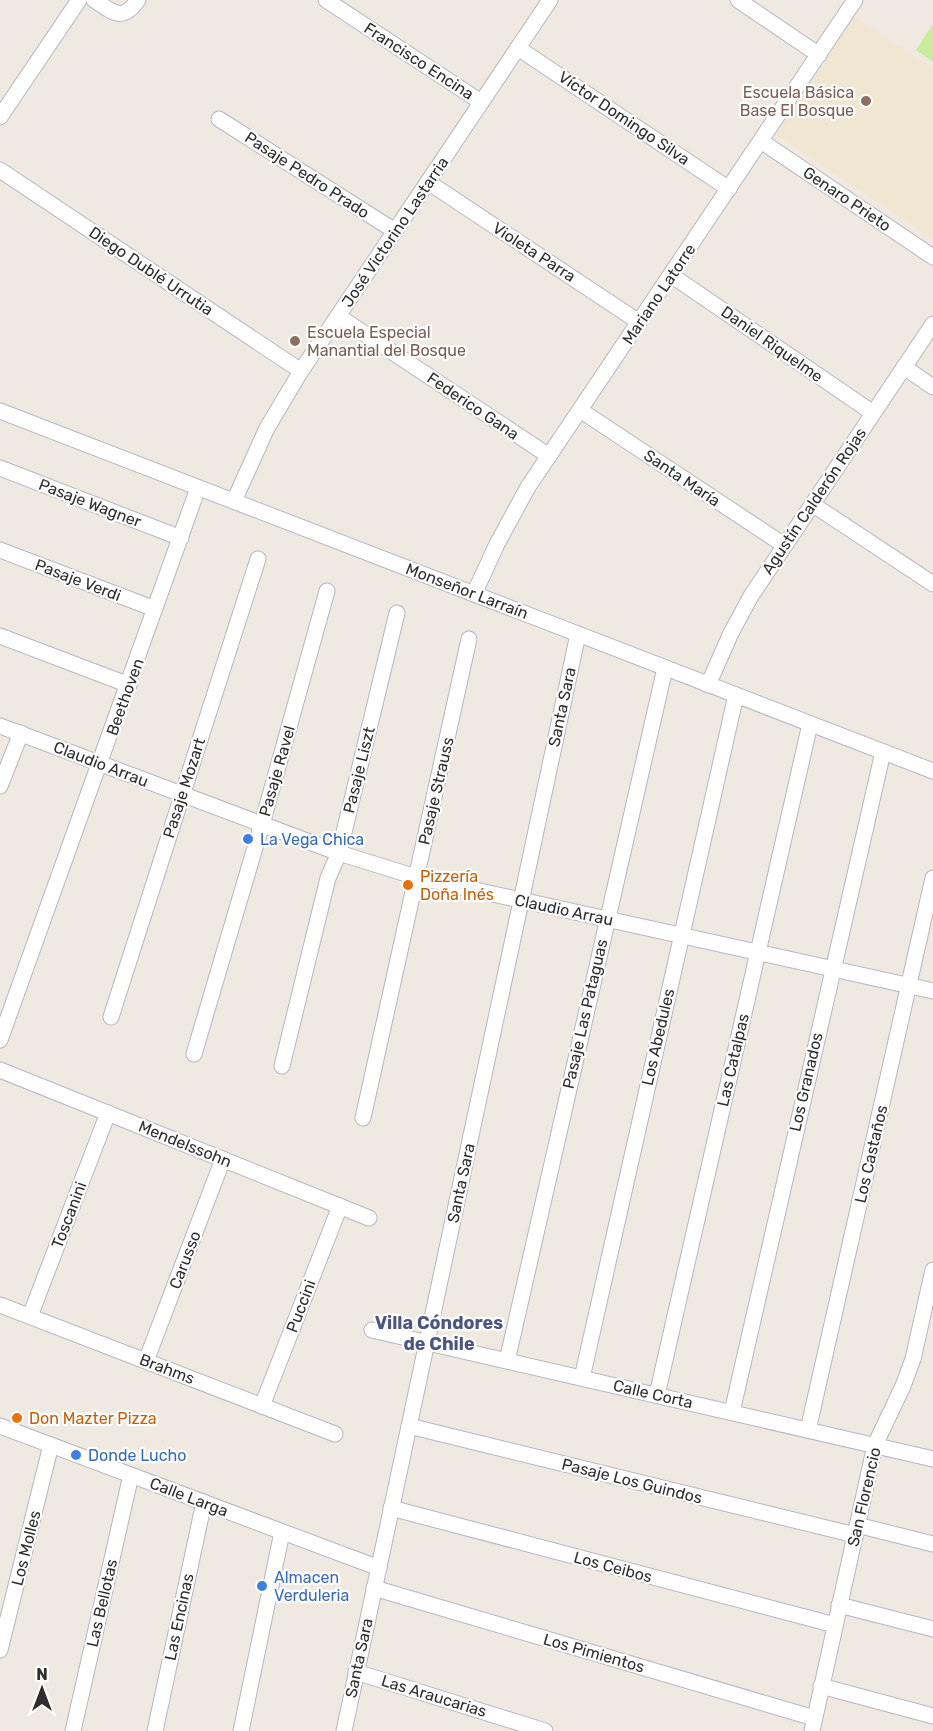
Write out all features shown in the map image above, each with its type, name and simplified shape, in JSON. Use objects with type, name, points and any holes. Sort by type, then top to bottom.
[{"type":"street","points":[[0,117],[79,0]]},
{"type":"street","points":[[94,0],[112,12],[122,14],[129,11],[138,0]]},
{"type":"street","name":"Francisco Encina","points":[[326,0],[481,102]]},
{"type":"street","name":"José Victorino Lastarria","points":[[234,501],[263,436],[302,371],[550,0]]},
{"type":"street","points":[[738,0],[819,55]]},
{"type":"street","name":"Mariano Latorre","points":[[474,594],[509,520],[549,456],[855,0]]},
{"type":"street","name":"Víctor Domingo Silva","points":[[518,48],[729,189]]},
{"type":"street","name":"Pasaje Pedro Prado","points":[[219,119],[395,231]]},
{"type":"street","name":"Genaro Prieto","points":[[761,141],[933,257]]},
{"type":"street","name":"Diego Dublé Urrutia","points":[[0,170],[302,371]]},
{"type":"street","name":"Violeta Parra","points":[[428,182],[639,322]]},
{"type":"street","name":"Daniel Riquelme","points":[[671,275],[873,413]]},
{"type":"street","name":"Federico Gana","points":[[338,316],[549,456]]},
{"type":"street","name":"Agustín Calderón Rojas","points":[[708,685],[736,623],[784,545],[933,324]]},
{"type":"street","points":[[904,367],[933,387]]},
{"type":"street","name":"Santa María","points":[[580,410],[784,545]]},
{"type":"street","name":"Monseñor Larraín","points":[[0,411],[933,771]]},
{"type":"street","name":"Pasaje Wagner","points":[[0,468],[181,538]]},
{"type":"street","name":"Beethoven","points":[[0,1040],[101,764],[198,488]]},
{"type":"street","points":[[812,504],[933,584]]},
{"type":"street","name":"Pasaje Verdi","points":[[0,550],[155,609]]},
{"type":"street","name":"Pasaje Mozart","points":[[111,1017],[258,559]]},
{"type":"street","name":"Pasaje Ravel","points":[[194,1054],[262,824],[327,591]]},
{"type":"street","name":"Pasaje Liszt","points":[[282,1066],[328,878],[339,853],[398,613]]},
{"type":"street","name":"Santa Sara","points":[[344,1731],[578,634]]},
{"type":"street","points":[[0,636],[129,685]]},
{"type":"street","name":"Pasaje Strauss","points":[[363,1118],[469,639]]},
{"type":"street","name":"Pasaje Las Pataguas","points":[[507,1360],[665,668]]},
{"type":"street","name":"Los Abedules","points":[[582,1378],[736,695]]},
{"type":"street","name":"Las Catalpas","points":[[657,1395],[810,724]]},
{"type":"street","name":"Claudio Arrau","points":[[0,726],[339,853],[416,877],[933,991]]},
{"type":"street","points":[[0,786],[21,734]]},
{"type":"street","name":"Los Granados","points":[[732,1412],[883,752]]},
{"type":"street","name":"Los Castaños","points":[[808,1430],[933,878]]},
{"type":"street","name":"Mendelssohn","points":[[0,1070],[369,1218]]},
{"type":"street","name":"Toscanini","points":[[30,1316],[108,1113]]},
{"type":"street","name":"Carusso","points":[[147,1361],[223,1160]]},
{"type":"street","name":"Puccini","points":[[262,1406],[340,1206]]},
{"type":"street","name":"San Florencio","points":[[813,1725],[875,1445],[914,1359],[933,1270]]},
{"type":"street","name":"Brahms","points":[[0,1305],[334,1434]]},
{"type":"street","name":"Calle Corta","points":[[372,1330],[933,1459]]},
{"type":"street","name":"Calle Larga","points":[[0,1426],[379,1568]]},
{"type":"street","name":"Pasaje Los Guindos","points":[[409,1426],[856,1530],[933,1544]]},
{"type":"street","name":"Los Molles","points":[[0,1650],[51,1445]]},
{"type":"street","name":"Las Bellotas","points":[[73,1731],[131,1475]]},
{"type":"street","name":"Las Encinas","points":[[155,1731],[204,1502]]},
{"type":"street","name":"Los Ceibos","points":[[392,1508],[835,1625]]},
{"type":"street","points":[[242,1731],[282,1532]]},
{"type":"street","name":"Los Pimientos","points":[[374,1588],[813,1725]]},
{"type":"street","points":[[839,1605],[933,1629]]},
{"type":"street","name":"Las Araucarias","points":[[356,1672],[546,1731]]},
{"type":"street","points":[[821,1686],[933,1716]]},
{"type":"shaded area","name":"Escuela Básica Base El Bosque","points":[[855,17],[933,68],[933,239],[776,135]]},
{"type":"green space","points":[[933,24],[933,62],[916,50]]},
{"type":"place","name":"Escuela Básica Base El Bosque","points":[[866,101]]},
{"type":"place","name":"Escuela Especial Manantial del Bosque","points":[[295,341]]},
{"type":"place","name":"La Vega Chica","points":[[248,839]]},
{"type":"place","name":"Pizzería Doña Inés","points":[[408,885]]},
{"type":"place","name":"Don Mazter Pizza","points":[[17,1418]]},
{"type":"place","name":"Donde Lucho","points":[[76,1455]]},
{"type":"place","name":"Almacen Verduleria","points":[[262,1586]]},
{"type":"district","name":"Villa Cóndores de Chile","points":[[439,1333]]}]
